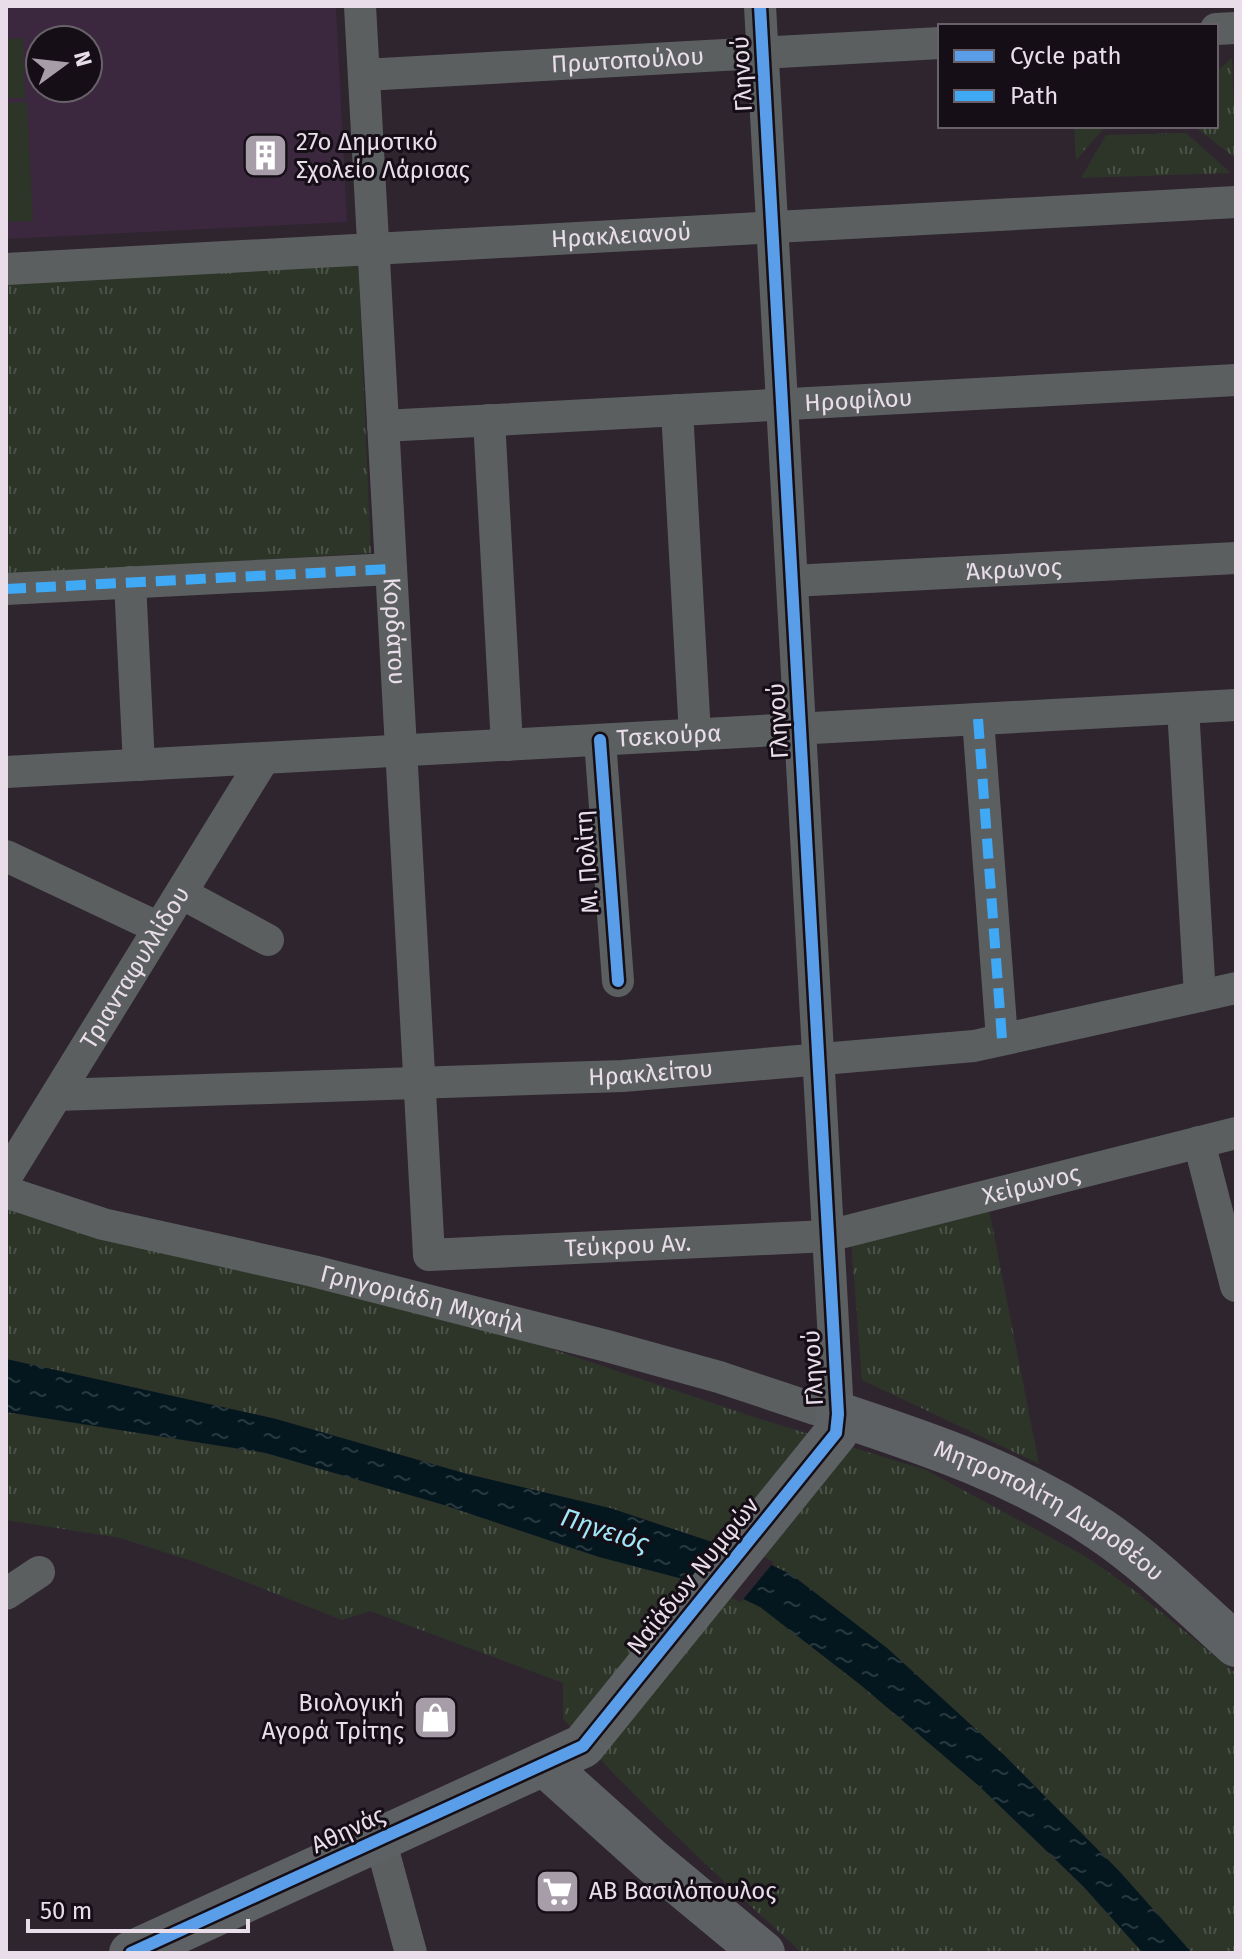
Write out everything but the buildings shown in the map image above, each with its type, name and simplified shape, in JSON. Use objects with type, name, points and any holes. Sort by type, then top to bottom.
[{"type":"street","name":"Κορδάτου","points":[[360,6],[429,1255]]},
{"type":"street","name":"Γληνού","points":[[760,6],[837,1424]]},
{"type":"street","name":"Πρωτοπούλου","points":[[364,75],[938,43]]},
{"type":"street","name":"Ηρακλειανού","points":[[6,269],[1236,202]]},
{"type":"street","name":"Ηροφίλου","points":[[383,426],[1236,380]]},
{"type":"street","points":[[677,410],[695,735]]},
{"type":"street","points":[[489,420],[507,745]]},
{"type":"street","name":"Άκρωνος","points":[[792,581],[1236,558]]},
{"type":"street","points":[[6,589],[391,569]]},
{"type":"street","points":[[130,582],[139,765]]},
{"type":"street","name":"Τσεκούρα","points":[[6,772],[1236,705]]},
{"type":"street","points":[[1183,708],[1200,996]]},
{"type":"street","points":[[978,719],[1002,1039]]},
{"type":"street","name":"Μ. Πολίτη","points":[[600,740],[618,981]]},
{"type":"street","name":"Τριανταφυλλίδου","points":[[6,1177],[264,758]]},
{"type":"street","points":[[6,856],[159,928]]},
{"type":"street","points":[[181,893],[268,940]]},
{"type":"street","name":"Ηρακλείτου","points":[[57,1095],[623,1076],[974,1046],[1236,988]]},
{"type":"street","name":"Χείρωνος","points":[[828,1236],[1236,1133]]},
{"type":"street","points":[[1199,1142],[1236,1286]]},
{"type":"street","name":"Γρηγοριάδη Μιχαήλ","points":[[6,1192],[103,1224],[313,1271],[719,1377],[815,1409],[837,1424]]},
{"type":"street","name":"Τεύκρου Αν.","points":[[429,1255],[828,1236]]},
{"type":"street","name":"Μητροπολίτη Δωροθέου","points":[[837,1424],[949,1452],[1070,1510],[1149,1567],[1236,1645]]},
{"type":"street","name":"Ναϊάδων Νυμφών","points":[[583,1746],[837,1424]]},
{"type":"street","points":[[6,1594],[39,1572]]},
{"type":"street","name":"Αθηνάς","points":[[131,1953],[583,1746]]},
{"type":"street","points":[[544,1764],[651,1860],[763,1953]]},
{"type":"street","points":[[380,1839],[411,1953]]},
{"type":"shaded area","points":[[6,6],[336,6],[347,222],[6,239]]},
{"type":"green space","points":[[23,38],[24,98],[6,98],[6,39]]},
{"type":"green space","points":[[1232,58],[1236,159],[1197,128],[1218,128],[1218,70]]},
{"type":"green space","points":[[6,103],[27,104],[33,221],[6,222]]},
{"type":"green space","points":[[1074,128],[1104,128],[1076,160]]},
{"type":"green space","points":[[1186,133],[1231,173],[1081,178],[1106,135]]},
{"type":"green space","points":[[358,256],[371,553],[6,576],[6,276]]},
{"type":"green space","points":[[6,1201],[507,1334],[760,1419],[926,1470],[1085,1556],[1135,1591],[1236,1673],[1236,1953],[1192,1953],[1120,1872],[1005,1756],[887,1648],[792,1575],[751,1555],[610,1508],[467,1474],[276,1419],[6,1359]]},
{"type":"green space","points":[[988,1204],[1039,1464],[862,1380],[851,1241]]},
{"type":"green space","points":[[6,1412],[266,1453],[444,1505],[599,1557],[725,1590],[761,1607],[862,1686],[978,1785],[1083,1886],[1143,1953],[802,1953],[650,1810],[563,1719],[563,1683],[370,1611],[342,1620],[195,1562],[120,1538],[6,1520]]},
{"type":"water","name":"Πηνειός","points":[[6,1359],[276,1419],[467,1474],[610,1508],[751,1555],[792,1575],[887,1648],[1005,1756],[1120,1872],[1192,1953],[1143,1953],[1083,1886],[978,1785],[862,1686],[760,1607],[725,1590],[599,1557],[444,1505],[266,1453],[6,1412]]},
{"type":"pier","points":[[752,1551],[774,1562],[741,1602],[724,1594]]},
{"type":"marked path","points":[[6,589],[391,569]]},
{"type":"marked path","points":[[978,719],[1002,1039]]},
{"type":"cycle path","points":[[131,1953],[583,1746],[836,1433],[838,1414],[760,6]]},
{"type":"cycle path","points":[[600,740],[618,981]]},
{"type":"place","name":"27ο Δημοτικό Σχολείο Λάρισας","points":[[265,156]]},
{"type":"place","name":"Βιολογική Αγορά Τρίτης","points":[[435,1717]]},
{"type":"place","name":"ΑΒ Βασιλόπουλος","points":[[558,1891]]}]
